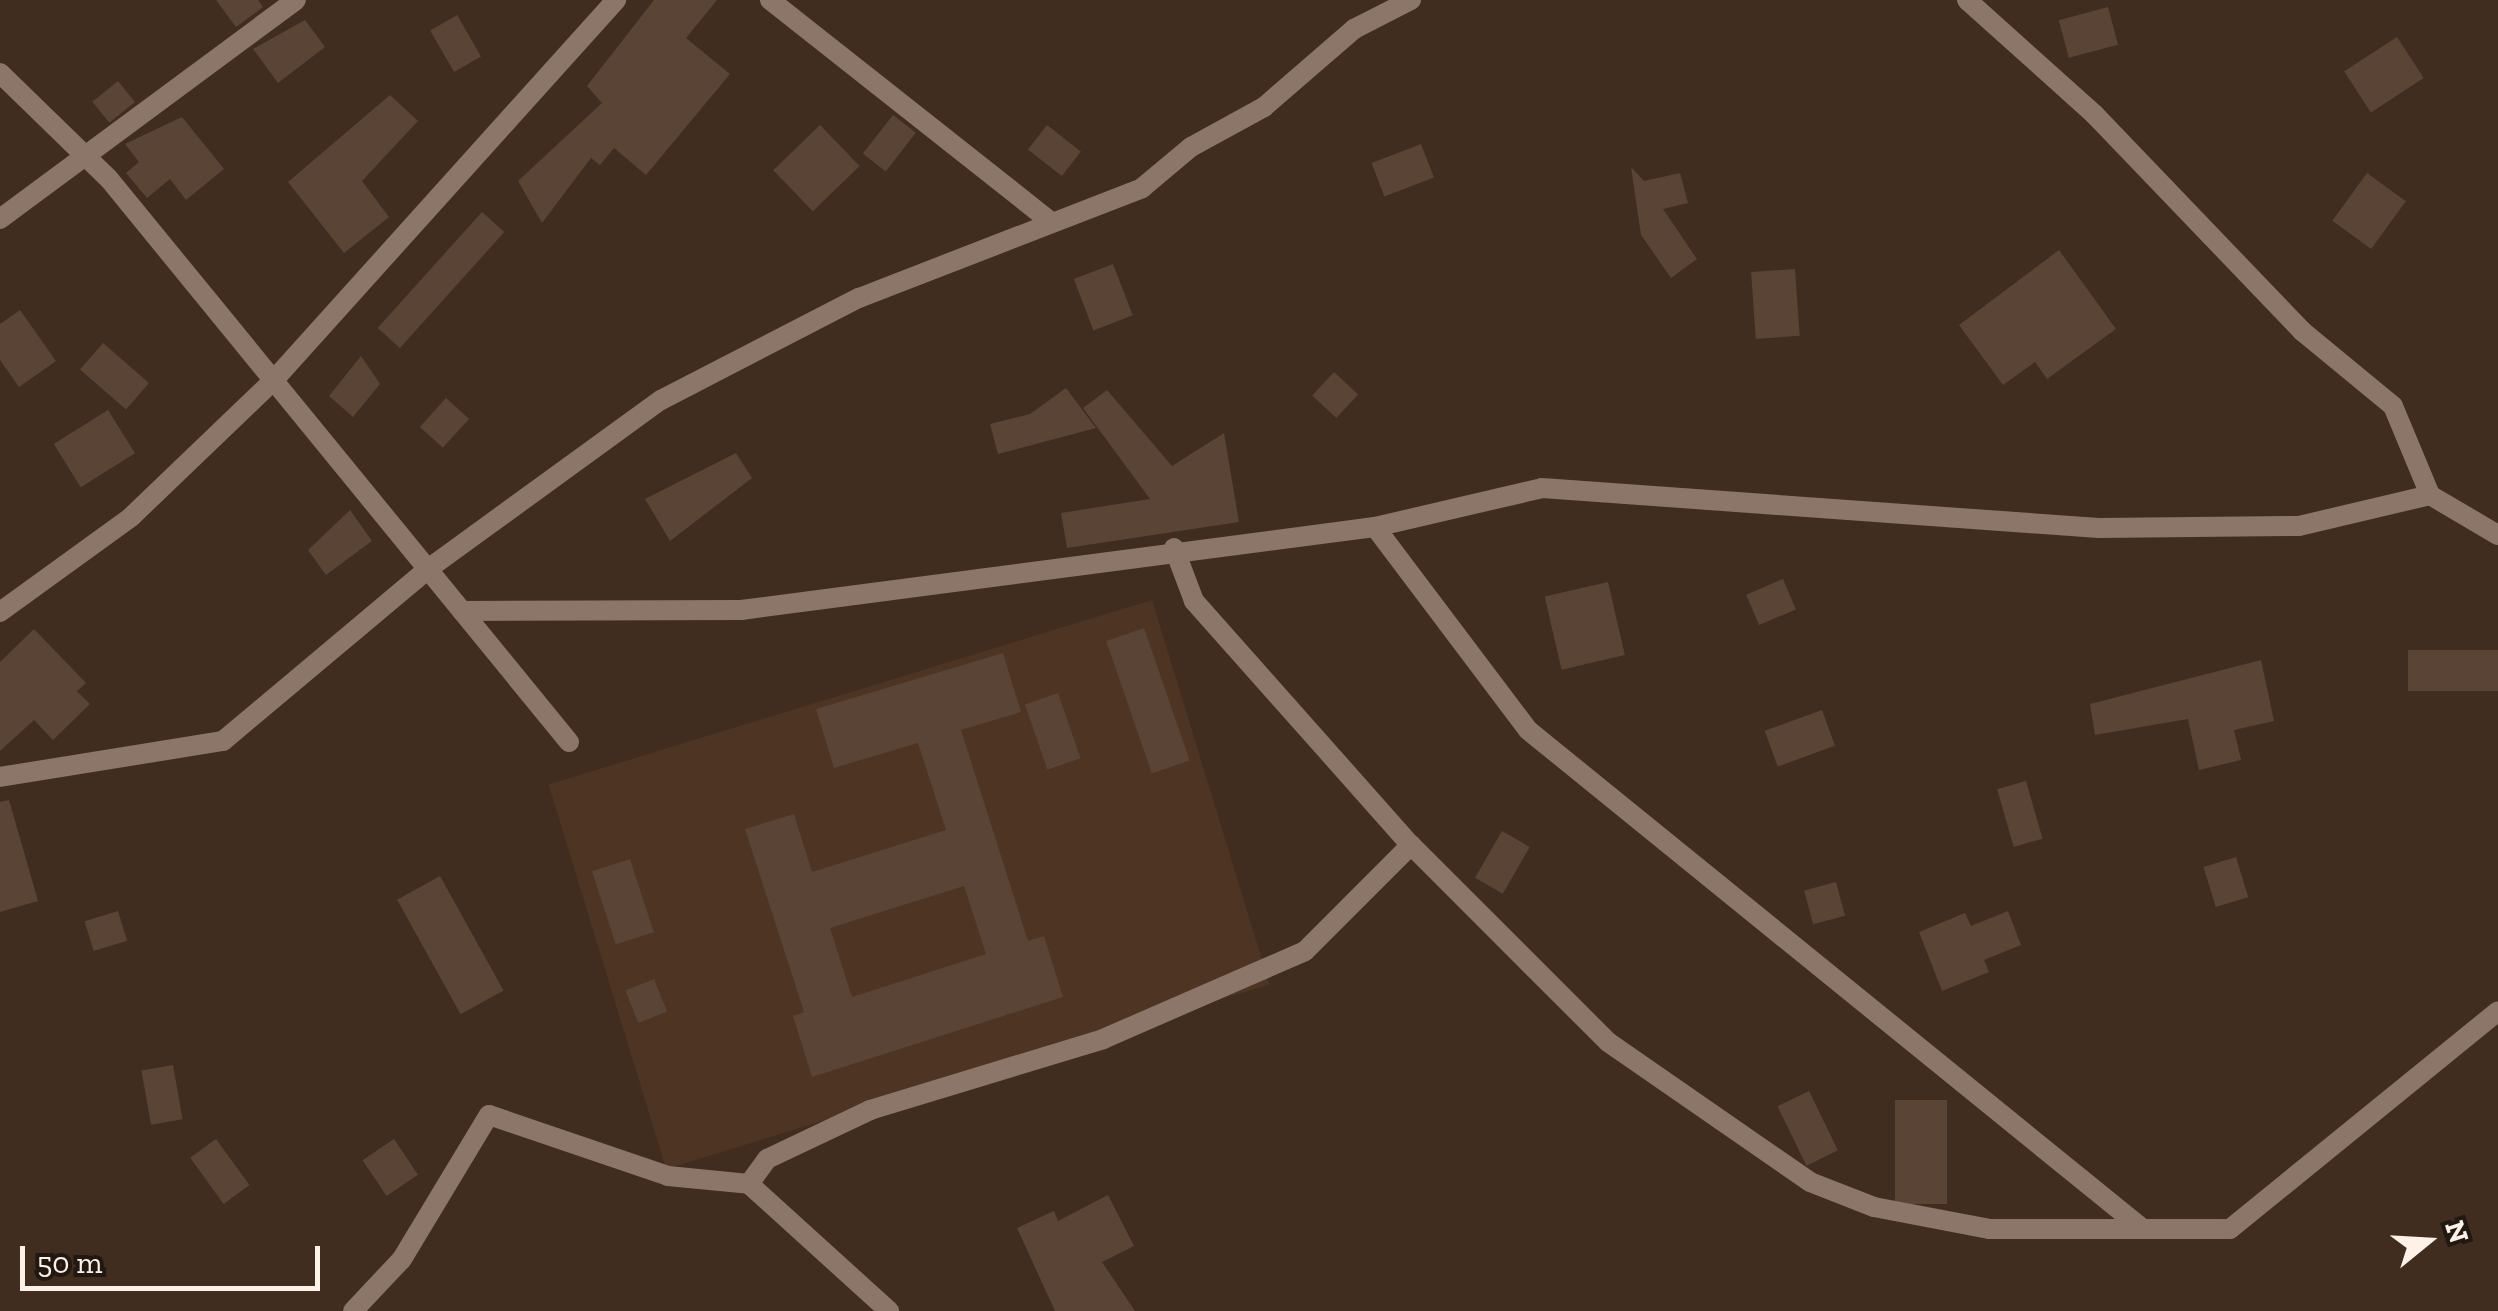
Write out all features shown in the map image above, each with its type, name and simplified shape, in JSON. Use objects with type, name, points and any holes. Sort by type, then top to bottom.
[{"type":"street","points":[[0,219],[82,152],[296,0]]},
{"type":"street","points":[[0,612],[131,517],[274,380],[616,0]]},
{"type":"street","points":[[770,0],[1047,219]]},
{"type":"street","points":[[0,776],[223,740],[428,569],[661,400],[859,298],[1047,219],[1142,188],[1191,146],[1264,107],[1354,30],[1411,0]]},
{"type":"street","points":[[1967,0],[2094,114],[2302,331],[2393,406],[2430,495],[2498,535]]},
{"type":"street","points":[[0,74],[82,152],[569,742]]},
{"type":"street","points":[[462,611],[740,610],[1174,548],[1375,527],[1542,488],[2099,528],[2299,526],[2430,495]]},
{"type":"street","points":[[1375,527],[1528,730],[2142,1229]]},
{"type":"street","points":[[1174,548],[1194,601],[1411,845],[1608,1042],[1810,1182],[1874,1207],[1989,1229],[2230,1229],[2498,1010]]},
{"type":"street","points":[[749,1184],[766,1159],[870,1110],[1103,1038],[1304,951],[1411,845]]},
{"type":"street","points":[[352,1311],[402,1258],[489,1114],[668,1176],[749,1184],[889,1311]]},
{"type":"shaded area","points":[[1152,600],[1270,984],[666,1169],[549,784]]},
{"type":"building","points":[[216,0],[258,0],[263,7],[236,27]]},
{"type":"building","points":[[654,0],[717,0],[686,38],[730,74],[646,175],[614,148],[600,165],[591,158],[542,223],[518,181],[602,103],[587,86]]},
{"type":"building","points":[[2108,7],[2118,45],[2069,58],[2059,20]]},
{"type":"building","points":[[457,15],[481,57],[454,72],[430,30]]},
{"type":"building","points":[[305,20],[325,47],[278,83],[253,49]]},
{"type":"building","points":[[2397,37],[2424,78],[2371,112],[2344,71]]},
{"type":"building","points":[[118,81],[135,102],[109,123],[92,102]]},
{"type":"building","points":[[390,95],[418,121],[362,181],[389,217],[344,253],[288,182]]},
{"type":"building","points":[[893,115],[916,133],[886,171],[863,154]]},
{"type":"building","points":[[182,117],[224,169],[186,200],[170,179],[147,198],[126,173],[139,162],[125,144]]},
{"type":"building","points":[[820,125],[860,166],[813,211],[773,170]]},
{"type":"building","points":[[1047,125],[1081,151],[1062,176],[1028,149]]},
{"type":"building","points":[[1421,144],[1434,178],[1384,197],[1372,163]]},
{"type":"building","points":[[1631,167],[1644,181],[1680,173],[1688,203],[1663,209],[1697,259],[1671,278],[1641,235]]},
{"type":"building","points":[[2367,173],[2406,201],[2371,249],[2332,221]]},
{"type":"building","points":[[482,212],[504,232],[400,348],[378,328]]},
{"type":"building","points":[[2059,250],[2116,329],[2047,379],[2035,362],[2003,385],[1959,325]]},
{"type":"building","points":[[1113,264],[1133,315],[1093,330],[1074,279]]},
{"type":"building","points":[[1795,269],[1800,336],[1756,339],[1751,272]]},
{"type":"building","points":[[20,310],[56,361],[19,387],[0,360],[0,324]]},
{"type":"building","points":[[103,343],[149,383],[126,409],[80,369]]},
{"type":"building","points":[[361,356],[380,384],[353,417],[329,396]]},
{"type":"building","points":[[1334,372],[1358,395],[1336,418],[1312,395]]},
{"type":"building","points":[[1066,388],[1096,428],[998,454],[990,424],[1030,414]]},
{"type":"building","points":[[1107,390],[1172,466],[1224,433],[1239,522],[1067,548],[1061,513],[1150,499],[1083,408]]},
{"type":"building","points":[[446,398],[469,419],[443,448],[420,427]]},
{"type":"building","points":[[108,410],[135,453],[81,487],[54,444]]},
{"type":"building","points":[[736,453],[752,478],[670,541],[645,499]]},
{"type":"building","points":[[350,510],[372,541],[326,575],[308,550]]},
{"type":"building","points":[[1783,579],[1796,609],[1759,625],[1746,595]]},
{"type":"building","points":[[1608,582],[1625,655],[1562,670],[1545,597]]},
{"type":"building","points":[[1144,628],[1190,760],[1152,773],[1106,641]]},
{"type":"building","points":[[34,629],[86,683],[77,691],[90,704],[53,740],[34,720],[0,751],[0,662]]},
{"type":"building","points":[[2408,650],[2498,650],[2498,691],[2408,691]]},
{"type":"building","points":[[1003,653],[1021,712],[961,730],[1028,941],[1044,936],[1063,997],[812,1077],[793,1016],[804,1012],[745,829],[794,814],[812,872],[946,830],[918,743],[834,768],[816,709]],"holes":[[[964,886],[986,954],[852,997],[830,928]]]},
{"type":"building","points":[[2261,660],[2274,721],[2234,730],[2241,760],[2199,770],[2188,719],[2095,735],[2090,704]]},
{"type":"building","points":[[1058,693],[1080,758],[1047,770],[1025,704]]},
{"type":"building","points":[[1822,710],[1835,746],[1778,767],[1765,731]]},
{"type":"building","points":[[2026,781],[2043,839],[2014,847],[1997,789]]},
{"type":"building","points":[[9,800],[38,901],[0,912],[0,802]]},
{"type":"building","points":[[1502,831],[1530,847],[1503,894],[1475,878]]},
{"type":"building","points":[[2236,857],[2248,897],[2216,907],[2203,867]]},
{"type":"building","points":[[630,859],[654,932],[616,945],[592,871]]},
{"type":"building","points":[[440,876],[504,991],[461,1014],[397,900]]},
{"type":"building","points":[[1836,882],[1845,916],[1813,924],[1804,891]]},
{"type":"building","points":[[118,911],[127,941],[94,951],[85,921]]},
{"type":"building","points":[[2008,911],[2021,945],[1984,960],[1989,972],[1942,991],[1919,932],[1965,913],[1971,926]]},
{"type":"building","points":[[654,979],[667,1011],[638,1023],[625,991]]},
{"type":"building","points":[[173,1065],[183,1119],[151,1125],[141,1071]]},
{"type":"building","points":[[1809,1091],[1838,1150],[1806,1166],[1778,1106]]},
{"type":"building","points":[[1895,1100],[1947,1100],[1947,1204],[1895,1204]]},
{"type":"building","points":[[216,1139],[250,1185],[224,1204],[190,1158]]},
{"type":"building","points":[[394,1139],[418,1175],[387,1196],[362,1160]]},
{"type":"building","points":[[1108,1195],[1134,1246],[1102,1262],[1135,1311],[1055,1311],[1017,1228],[1054,1211],[1058,1221]]}]
